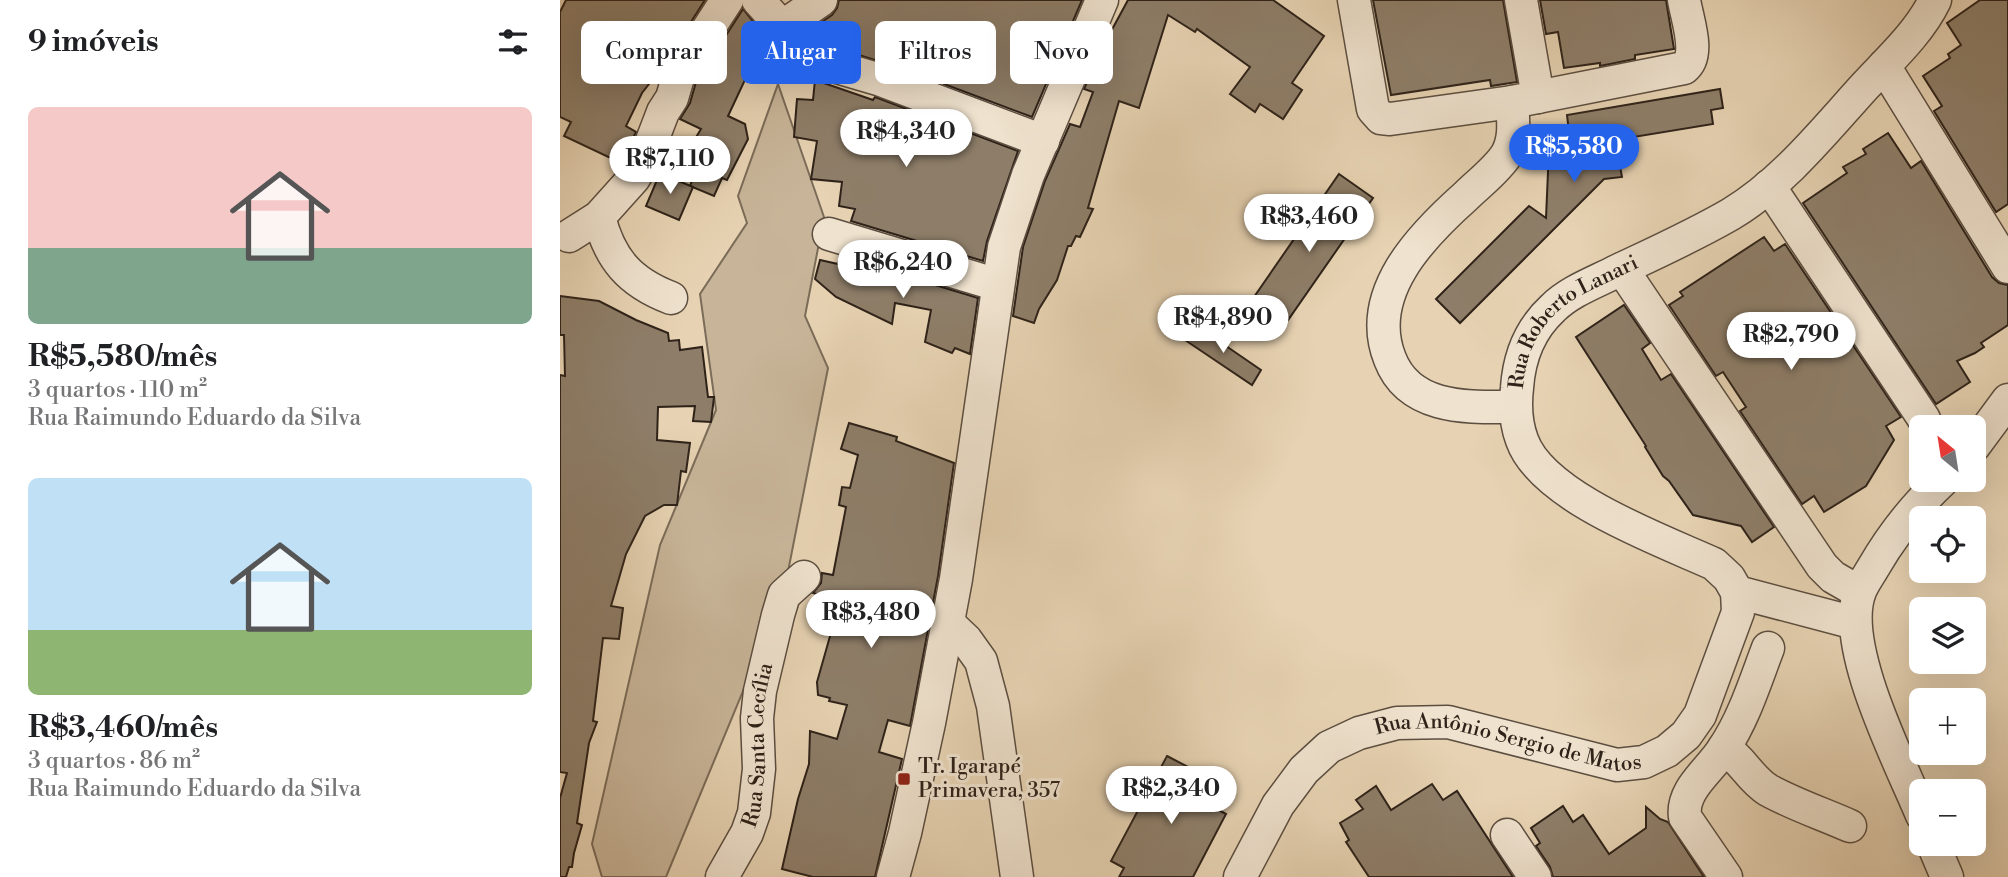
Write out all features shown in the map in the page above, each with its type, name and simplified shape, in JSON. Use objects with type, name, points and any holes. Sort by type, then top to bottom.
[{"type":"street","points":[[563,232],[599,217],[634,178],[645,159],[663,111],[672,98],[679,74],[727,0]]},
{"type":"street","points":[[758,0],[777,21]]},
{"type":"street","points":[[791,21],[821,0]]},
{"type":"street","points":[[893,877],[905,833],[957,579],[1004,247],[1014,213],[1102,0]]},
{"type":"street","points":[[1354,0],[1369,97],[1373,109],[1381,118],[1405,118],[1525,99],[1684,68],[1689,64],[1692,52],[1684,0]]},
{"type":"street","points":[[1515,407],[1465,407],[1442,404],[1422,395],[1405,381],[1392,365],[1383,341],[1382,318],[1397,276],[1422,241],[1506,156],[1525,99],[1521,0]]},
{"type":"street","name":"Rua Roberto Lanari","points":[[1737,592],[1729,578],[1714,564],[1586,505],[1539,468],[1522,441],[1515,407],[1519,363],[1534,330],[1553,307],[1583,288],[1732,213],[1769,186],[1798,159],[1884,66],[1927,17],[1935,0]]},
{"type":"street","points":[[1884,66],[2008,267]]},
{"type":"street","points":[[861,74],[1043,141]]},
{"type":"street","points":[[1769,186],[1921,415]]},
{"type":"street","points":[[599,217],[606,241],[618,264],[648,286],[671,298]]},
{"type":"street","points":[[829,234],[998,285]]},
{"type":"street","points":[[1622,269],[1822,566],[1832,577],[1859,592]]},
{"type":"street","points":[[1986,430],[2008,401]]},
{"type":"street","points":[[1909,784],[1867,683],[1858,649],[1855,623],[1859,592],[1890,538],[1931,492]]},
{"type":"street","name":"Rua Santa Cecília","points":[[722,877],[747,833],[754,813],[759,769],[757,718],[760,691],[778,615],[784,595],[804,577]]},
{"type":"street","points":[[1737,592],[1855,623]]},
{"type":"street","name":"Rua Antônio Sergio de Matos","points":[[1240,877],[1278,806],[1304,770],[1329,747],[1359,733],[1397,723],[1448,722],[1617,765],[1644,762],[1667,751],[1686,735],[1700,715],[1738,612],[1737,592]]},
{"type":"street","points":[[948,623],[966,640],[981,661],[993,706],[1017,877]]},
{"type":"street","points":[[1726,877],[1685,817],[1684,807],[1688,795],[1724,748],[1745,709],[1768,648]]},
{"type":"street","points":[[1724,748],[1737,756],[1752,778],[1768,790],[1850,826]]},
{"type":"street","points":[[1507,835],[1535,877]]},
{"type":"street","points":[[1938,856],[1947,877]]},
{"type":"shaded area","points":[[778,84],[824,217],[805,316],[828,368],[784,592],[666,877],[602,877],[592,844],[660,545],[716,410],[700,294],[747,223],[738,196]]},
{"type":"building","points":[[566,0],[705,0],[692,21],[581,21],[581,84],[649,84],[626,126],[636,132],[621,163],[564,136],[571,122],[560,117],[560,12]]},
{"type":"building","points":[[839,0],[1082,0],[1073,21],[1010,21],[1010,84],[1046,84],[1032,117],[944,84],[996,84],[996,21],[875,21],[875,60],[861,56],[861,21],[823,21],[837,8]]},
{"type":"building","points":[[1128,0],[1273,0],[1324,36],[1292,83],[1302,90],[1283,119],[1260,104],[1255,112],[1230,94],[1250,67],[1197,29],[1195,32],[1168,15],[1139,108],[1119,101],[1088,208],[1093,209],[1080,237],[1076,236],[1071,246],[1068,246],[1057,280],[1039,309],[1034,323],[1013,316],[1023,247],[1045,181],[1070,124],[1080,127],[1093,92],[1084,89],[1086,84],[1113,84],[1113,28]]},
{"type":"building","points":[[1373,0],[1503,0],[1517,82],[1491,86],[1490,80],[1391,95]]},
{"type":"building","points":[[1540,0],[1666,0],[1674,49],[1635,55],[1635,59],[1600,66],[1600,63],[1564,68],[1558,32],[1546,34]]},
{"type":"building","points":[[1980,0],[2008,0],[2008,204],[1996,212],[1934,111],[1942,106],[1923,76],[1950,58],[1948,54],[1961,45],[1947,23]]},
{"type":"building","points":[[743,9],[753,21],[741,21],[743,84],[728,116],[745,124],[748,139],[727,180],[722,178],[714,196],[690,186],[704,149],[692,144],[701,129],[680,119],[690,103],[695,84],[727,84],[727,34]]},
{"type":"building","points":[[815,84],[827,84],[873,100],[875,97],[1018,151],[987,241],[983,261],[851,221],[855,209],[839,206],[842,182],[811,179],[817,141],[794,137],[797,99],[813,100]]},
{"type":"building","points":[[1720,89],[1723,108],[1711,110],[1713,124],[1615,140],[1622,177],[1604,179],[1460,323],[1436,299],[1529,206],[1546,218],[1549,149],[1554,148],[1552,134],[1569,132],[1567,115]]},
{"type":"building","points":[[1888,133],[1911,168],[1921,161],[1992,277],[1999,283],[2008,285],[2008,325],[1981,343],[1984,347],[1957,361],[1970,382],[1936,404],[1803,203],[1847,173],[1843,167],[1866,154],[1863,149]]},
{"type":"building","points":[[660,173],[693,187],[679,220],[646,206]]},
{"type":"building","points":[[1339,174],[1373,198],[1279,333],[1245,310]]},
{"type":"building","points":[[1764,237],[1774,251],[1785,244],[1901,417],[1886,426],[1894,440],[1866,486],[1824,512],[1814,496],[1802,504],[1740,411],[1746,407],[1723,372],[1716,376],[1669,305],[1683,296],[1680,292]]},
{"type":"building","points":[[840,256],[978,298],[970,354],[955,348],[952,353],[925,342],[931,310],[895,303],[892,324],[836,297],[815,279],[820,260],[838,264]]},
{"type":"building","points":[[560,296],[599,301],[668,333],[669,341],[679,340],[680,350],[702,347],[708,397],[714,397],[711,422],[693,421],[695,406],[658,407],[657,440],[690,443],[686,472],[681,471],[677,505],[664,505],[645,516],[626,554],[611,606],[623,608],[619,639],[603,638],[593,721],[597,722],[589,743],[577,823],[582,825],[572,867],[569,867],[566,877],[560,877],[560,798],[567,773],[560,772],[560,375],[565,376],[564,335],[560,335]]},
{"type":"building","points":[[1624,305],[1650,343],[1642,349],[1661,380],[1671,374],[1774,527],[1752,542],[1741,526],[1693,515],[1663,476],[1576,337]]},
{"type":"building","points":[[1194,324],[1261,370],[1252,385],[1185,340]]},
{"type":"building","points":[[849,423],[897,437],[896,441],[954,463],[938,576],[910,726],[888,720],[879,752],[902,759],[875,877],[813,877],[782,869],[809,764],[810,731],[837,739],[847,705],[818,695],[817,682],[840,601],[813,593],[821,583],[822,573],[833,575],[846,507],[839,505],[842,487],[850,488],[858,455],[841,449]]},
{"type":"building","points":[[1167,756],[1215,781],[1204,802],[1226,814],[1193,877],[1119,877],[1124,868],[1111,861]]},
{"type":"building","points":[[1432,784],[1443,800],[1457,791],[1513,877],[1369,877],[1346,842],[1349,840],[1340,823],[1363,809],[1356,800],[1376,786],[1391,810]]},
{"type":"building","points":[[1563,806],[1573,822],[1583,815],[1609,854],[1646,828],[1646,807],[1668,822],[1704,877],[1553,877],[1550,867],[1536,846],[1540,843],[1531,828]]},
{"type":"place","name":"Tr. Igarapé Primavera, 357","points":[[904,779]]}]
